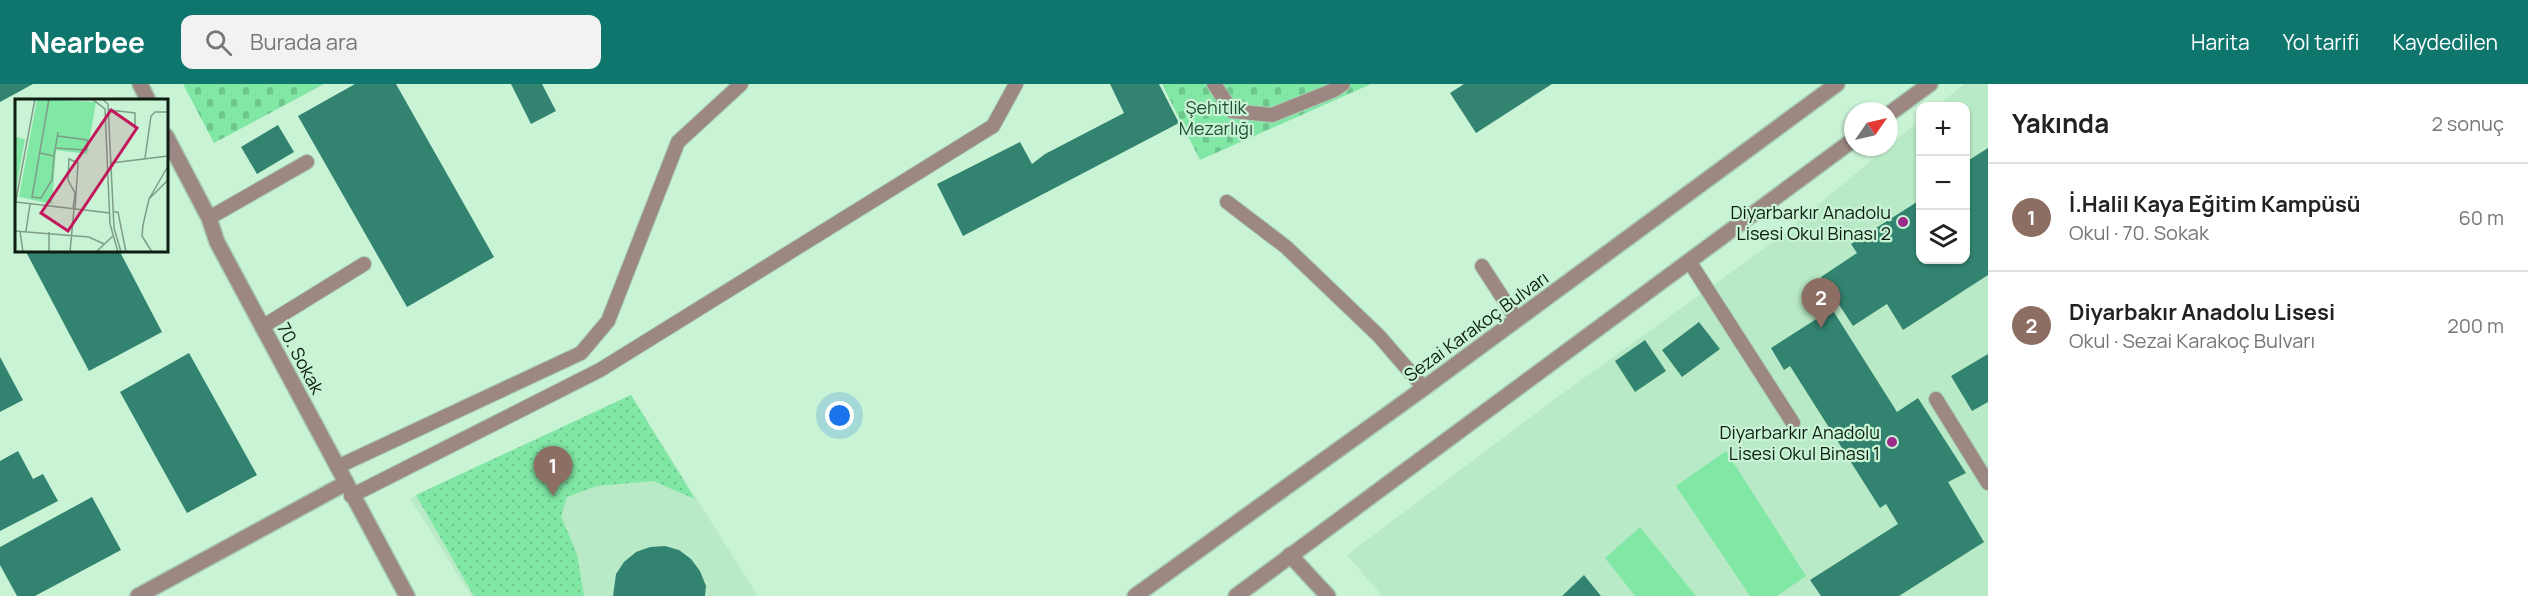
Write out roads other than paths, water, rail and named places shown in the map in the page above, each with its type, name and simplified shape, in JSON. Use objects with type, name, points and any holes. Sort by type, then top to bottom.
[{"type":"street","points":[[140,84],[148,99]]},
{"type":"street","name":"Sezai Karakoç Bulvarı","points":[[1135,596],[1424,388],[1837,84]]},
{"type":"street","points":[[1898,107],[1930,84]]},
{"type":"street","name":"70. Sokak","points":[[168,140],[209,218],[217,242],[407,596]]},
{"type":"street","points":[[1236,596],[1844,148]]},
{"type":"street","points":[[138,596],[349,489]]},
{"type":"street","points":[[1290,555],[1328,596]]},
{"type":"lane","points":[[337,467],[581,352],[608,321],[678,142],[741,84]]},
{"type":"lane","points":[[349,489],[600,370],[993,126],[1016,84]]},
{"type":"lane","points":[[1214,84],[1232,111],[1272,115],[1334,90],[1343,84]]},
{"type":"lane","points":[[209,218],[307,162]]},
{"type":"lane","points":[[1227,202],[1286,247],[1379,336],[1424,388]]},
{"type":"lane","points":[[1689,261],[1793,423]]},
{"type":"lane","points":[[262,327],[364,264]]},
{"type":"lane","points":[[1482,266],[1517,320]]},
{"type":"lane","points":[[1936,399],[1988,483]]},
{"type":"place","name":"Diyarbarkır Anadolu Lisesi Okul Binası 2","points":[[1903,222]]},
{"type":"place","name":"Diyarbakır Anadolu Lisesi","points":[[1821,328]]},
{"type":"place","name":"Diyarbarkır Anadolu Lisesi Okul Binası 1","points":[[1892,442]]},
{"type":"place","name":"İ.Halil Kaya Eğitim Kampüsü","points":[[553,496]]},
{"type":"park label","name":"Şehitlik Mezarlığı","points":[[1216,117]]}]
